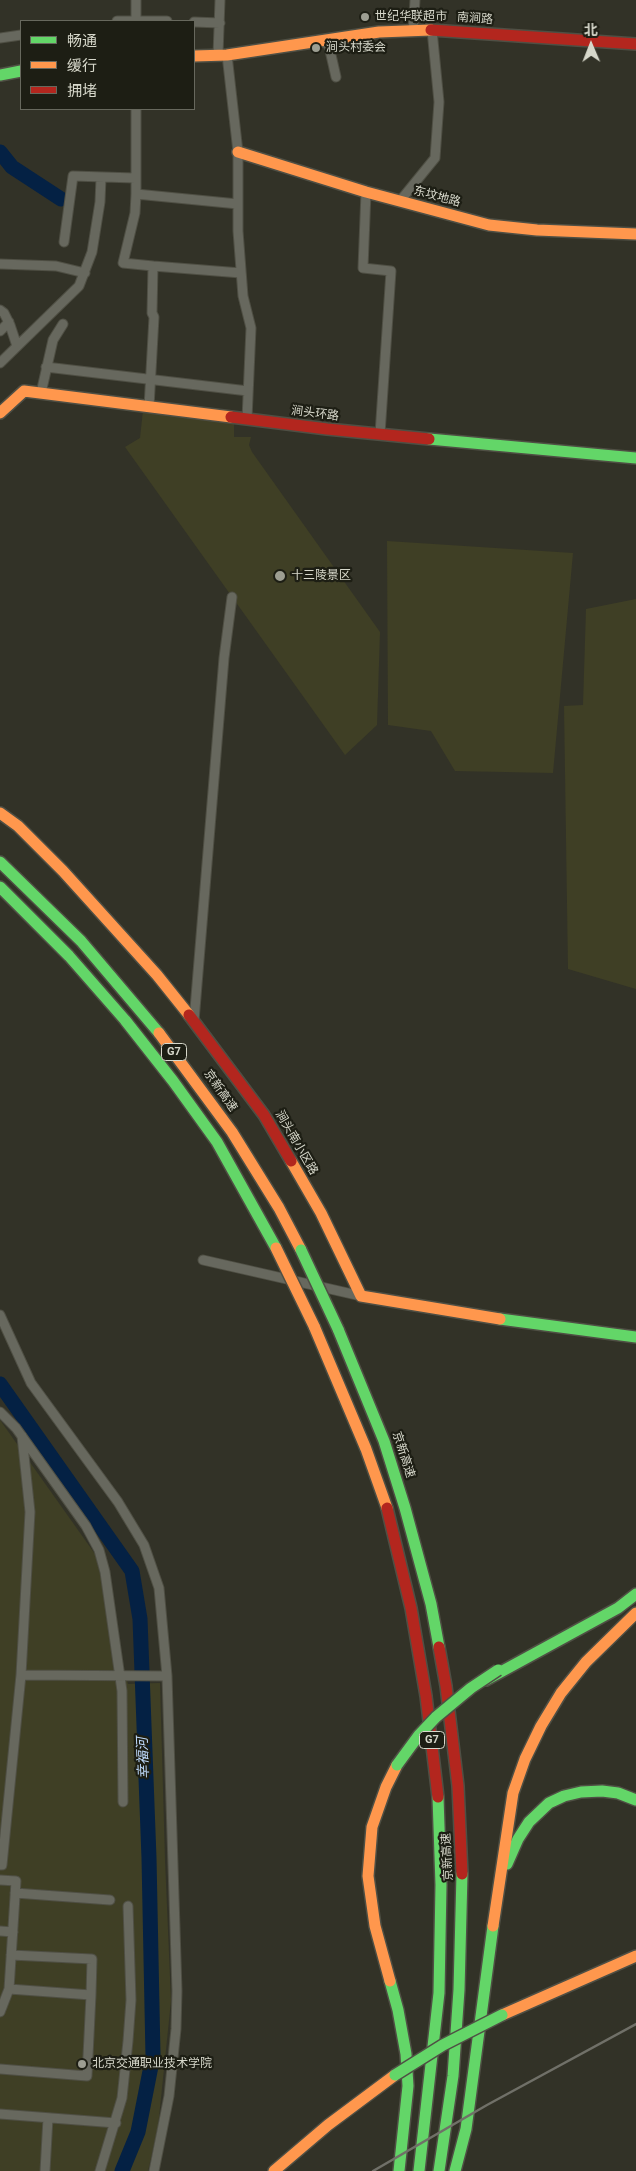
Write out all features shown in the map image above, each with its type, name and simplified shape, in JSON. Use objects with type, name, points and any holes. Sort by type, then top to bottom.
[{"type":"main road","name":"南涧路","points":[[195,56],[222,55],[379,32],[432,30],[636,44]]},
{"type":"main road","points":[[0,75],[20,71]]},
{"type":"main road","name":"东坟地路","points":[[238,152],[366,192],[489,225],[536,230],[636,234]]},
{"type":"main road","name":"涧头环路","points":[[0,413],[24,391],[380,434],[636,458]]},
{"type":"main road","name":"涧头南小区路","points":[[0,813],[18,826],[63,871],[157,975],[194,1021],[264,1115],[321,1213],[361,1296]]},
{"type":"main road","name":"京新高速","points":[[0,862],[81,941],[138,1006],[188,1070],[237,1140],[279,1208],[301,1250],[338,1329],[384,1441],[406,1508],[431,1604],[446,1686],[458,1786],[463,1886],[459,1990],[453,2076],[438,2171]]},
{"type":"main road","name":"京新高速","points":[[0,887],[69,956],[125,1020],[173,1081],[217,1142],[276,1248],[314,1326],[366,1449],[389,1513],[411,1608],[426,1696],[438,1788],[441,1885],[440,1993],[419,2171]]},
{"type":"main road","points":[[361,1296],[550,1327],[636,1337]]},
{"type":"main road","points":[[399,2171],[408,2086],[406,2054],[398,2010],[375,1926],[368,1876],[372,1827],[386,1787],[397,1765],[419,1735],[436,1717],[471,1688],[498,1670],[636,1593]]},
{"type":"main road","points":[[397,1765],[416,1740],[444,1711],[474,1688],[502,1670],[618,1608],[636,1593]]},
{"type":"main road","points":[[455,2171],[466,2129],[506,1830],[513,1793],[525,1760],[541,1726],[561,1693],[586,1662],[636,1613]]},
{"type":"main road","points":[[495,1912],[507,1864],[518,1839],[529,1822],[549,1803],[564,1796],[581,1792],[618,1793],[636,1800]]},
{"type":"main road","points":[[274,2171],[328,2125],[395,2075],[443,2045],[502,2015],[636,1956]]},
{"type":"street","points":[[136,0],[136,20]]},
{"type":"street","points":[[220,0],[222,55],[238,152],[238,204],[243,296],[251,328],[246,419]]},
{"type":"street","points":[[413,31],[415,0]]},
{"type":"street","points":[[195,22],[220,24]]},
{"type":"street","points":[[400,201],[435,158],[439,102],[432,30]]},
{"type":"street","points":[[0,38],[20,35]]},
{"type":"street","points":[[324,40],[329,46],[336,77]]},
{"type":"street","points":[[136,110],[135,213],[123,263],[241,273]]},
{"type":"street","points":[[64,242],[73,176],[136,178]]},
{"type":"street","points":[[0,363],[79,286],[92,252],[100,202],[101,178]]},
{"type":"street","points":[[366,192],[363,268],[391,271],[380,434]]},
{"type":"street","points":[[136,194],[238,204]]},
{"type":"street","points":[[0,264],[56,266],[85,273]]},
{"type":"street","points":[[149,407],[154,317],[152,313],[153,266]]},
{"type":"street","points":[[0,310],[4,312],[9,322],[17,346]]},
{"type":"street","points":[[0,331],[9,322]]},
{"type":"street","points":[[41,393],[53,340],[63,324]]},
{"type":"street","points":[[46,366],[248,391]]},
{"type":"street","points":[[194,1021],[224,658],[232,596]]},
{"type":"street","points":[[203,1260],[361,1296]]},
{"type":"street","points":[[0,1314],[31,1382],[118,1502],[144,1545],[159,1588],[167,1676],[177,1993],[176,2029],[169,2096],[154,2171]]},
{"type":"street","points":[[0,1412],[22,1436],[86,1526],[99,1550],[106,1572],[120,1675],[123,1802]]},
{"type":"street","points":[[0,1865],[2,1865],[21,1675],[30,1512],[22,1436]]},
{"type":"street","points":[[21,1675],[167,1676]]},
{"type":"street","points":[[0,1880],[16,1881],[9,1989],[0,2012]]},
{"type":"street","points":[[15,1893],[110,1900]]},
{"type":"street","points":[[100,2171],[122,2098],[131,2000],[128,1906]]},
{"type":"street","points":[[0,1931],[13,1932]]},
{"type":"street","points":[[0,2069],[87,2076],[92,1959],[11,1955]]},
{"type":"street","points":[[9,1989],[91,1995]]},
{"type":"street","points":[[0,2114],[116,2123]]},
{"type":"street","points":[[46,2171],[48,2118]]},
{"type":"shaded area","points":[[143,410],[234,422],[234,437],[251,437],[249,445],[252,452],[380,632],[377,725],[345,755],[125,447],[140,438]]},
{"type":"shaded area","points":[[387,541],[573,553],[553,773],[455,771],[431,731],[388,725]]},
{"type":"shaded area","points":[[636,599],[636,989],[568,969],[564,706],[583,705],[586,609]]},
{"type":"shaded area","points":[[0,1420],[95,1554],[128,1684],[160,1683],[171,2001],[158,2127],[148,2171],[0,2171]]},
{"type":"waterway","name":"幸福河","points":[[0,152],[12,167],[61,199]]},
{"type":"waterway","name":"幸福河","points":[[0,1384],[132,1571],[140,1619],[149,1858],[153,2056],[138,2132],[122,2171]]},
{"type":"railway","points":[[373,2171],[487,2105],[636,2024]]},
{"type":"traffic: fast","points":[[0,75],[20,71]]},
{"type":"traffic: fast","points":[[429,439],[636,458]]},
{"type":"traffic: fast","points":[[0,862],[81,941],[159,1033]]},
{"type":"traffic: fast","points":[[0,887],[69,956],[125,1020],[173,1081],[217,1142],[276,1248]]},
{"type":"traffic: fast","points":[[301,1250],[338,1329]]},
{"type":"traffic: fast","points":[[500,1319],[636,1337]]},
{"type":"traffic: fast","points":[[338,1329],[384,1441],[405,1508],[431,1604],[439,1647]]},
{"type":"traffic: fast","points":[[486,1680],[618,1608],[636,1594]]},
{"type":"traffic: fast","points":[[397,1765],[419,1735],[436,1717],[471,1688],[498,1670]]},
{"type":"traffic: fast","points":[[507,1864],[518,1839],[529,1822],[549,1803],[564,1796],[581,1792],[602,1791],[618,1793],[636,1800]]},
{"type":"traffic: fast","points":[[419,2171],[439,1993],[441,1885],[438,1797]]},
{"type":"traffic: fast","points":[[439,2171],[453,2076],[459,1990],[462,1874]]},
{"type":"traffic: fast","points":[[455,2171],[466,2129],[493,1926]]},
{"type":"traffic: fast","points":[[390,1981],[398,2010],[406,2054],[408,2086],[399,2171]]},
{"type":"traffic: fast","points":[[395,2075],[443,2045],[502,2015]]},
{"type":"traffic: slow","points":[[195,56],[227,55],[379,32],[431,30]]},
{"type":"traffic: slow","points":[[238,152],[366,192],[489,225],[537,230],[636,234]]},
{"type":"traffic: slow","points":[[0,413],[24,391],[231,417]]},
{"type":"traffic: slow","points":[[0,813],[18,826],[63,871],[157,975],[189,1015]]},
{"type":"traffic: slow","points":[[159,1033],[232,1132],[279,1208],[301,1250]]},
{"type":"traffic: slow","points":[[291,1161],[321,1213],[361,1296],[500,1319]]},
{"type":"traffic: slow","points":[[276,1248],[314,1326]]},
{"type":"traffic: slow","points":[[314,1326],[366,1449],[387,1508]]},
{"type":"traffic: slow","points":[[493,1926],[513,1793],[525,1759],[541,1726],[561,1693],[586,1662],[636,1613]]},
{"type":"traffic: slow","points":[[390,1981],[375,1926],[368,1876],[372,1827],[386,1787],[397,1765]]},
{"type":"traffic: slow","points":[[502,2015],[636,1956]]},
{"type":"traffic: slow","points":[[274,2171],[328,2125],[395,2075]]},
{"type":"traffic: jam","points":[[431,30],[636,44]]},
{"type":"traffic: jam","points":[[231,417],[429,439]]},
{"type":"traffic: jam","points":[[189,1015],[264,1115],[291,1161]]},
{"type":"traffic: jam","points":[[387,1508],[411,1608],[426,1696],[438,1797]]},
{"type":"traffic: jam","points":[[439,1647],[446,1686],[458,1786],[462,1874]]},
{"type":"place","name":"世纪华联超市","points":[[365,17]]},
{"type":"place","name":"涧头村委会","points":[[316,48]]},
{"type":"place","name":"十三陵景区","points":[[280,576]]},
{"type":"place","name":"北京交通职业技术学院","points":[[82,2064]]}]
